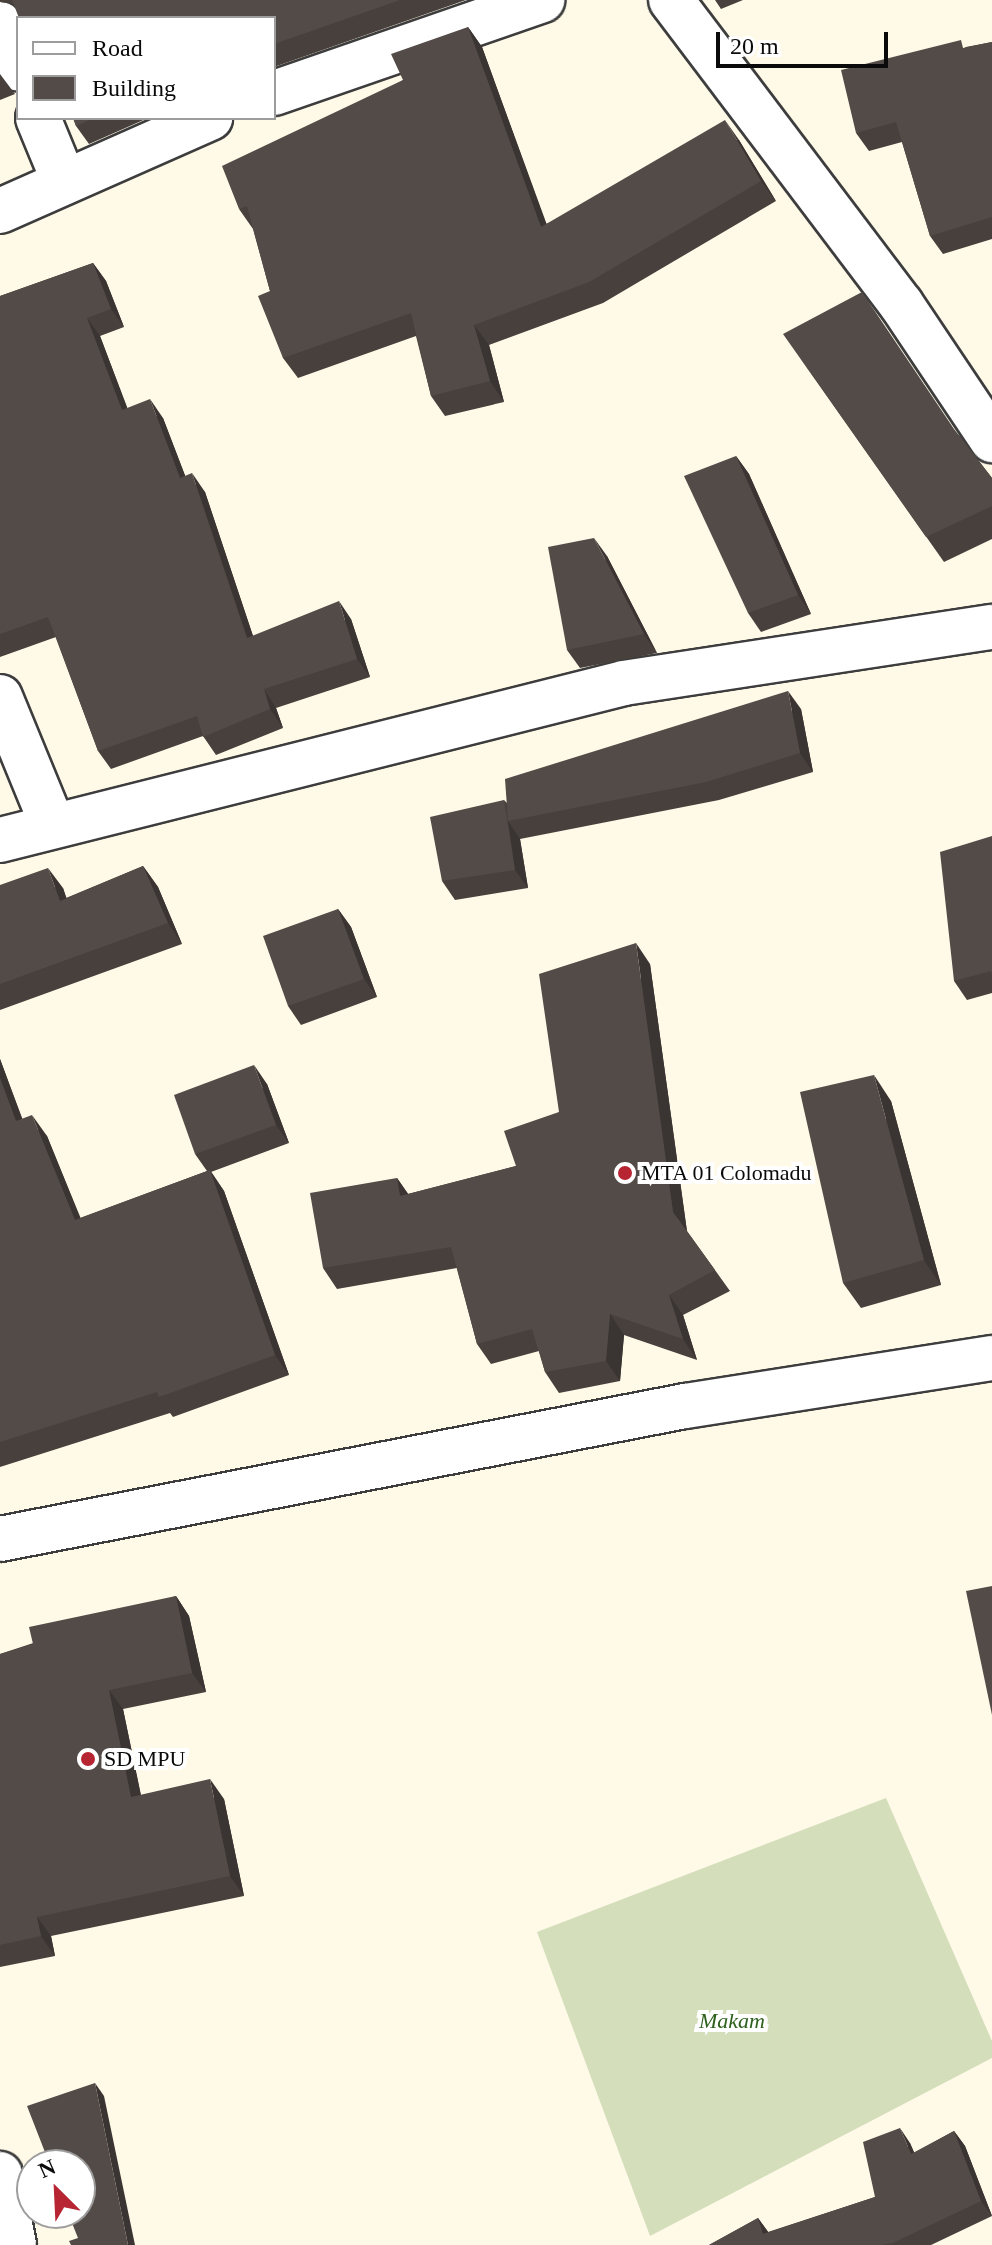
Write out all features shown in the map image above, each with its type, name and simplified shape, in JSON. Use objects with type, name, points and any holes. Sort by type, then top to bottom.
[{"type":"street","points":[[276,92],[542,0]]},
{"type":"street","points":[[671,0],[901,304],[992,440]]},
{"type":"street","points":[[0,24],[16,64]]},
{"type":"street","points":[[39,120],[64,181]]},
{"type":"street","points":[[0,211],[205,120]]},
{"type":"street","points":[[0,840],[624,683],[992,627]]},
{"type":"street","points":[[0,697],[53,826]]},
{"type":"street","points":[[0,1539],[685,1406],[992,1358]]},
{"type":"street","points":[[0,2174],[14,2245]]},
{"type":"green space","name":"Makam","points":[[886,1798],[992,2041],[992,2058],[650,2236],[537,1932]]},
{"type":"building","points":[[12,0],[400,0],[276,43],[276,16],[18,16]]},
{"type":"building","points":[[468,27],[541,227],[725,120],[761,181],[589,282],[474,325],[490,381],[431,396],[411,313],[283,358],[258,296],[270,291],[247,206],[239,209],[222,166],[403,80],[391,54]]},
{"type":"building","points":[[961,40],[963,48],[992,42],[992,217],[930,236],[896,122],[856,133],[841,70]]},
{"type":"building","points":[[74,120],[90,120],[76,126]]},
{"type":"building","points":[[93,263],[111,309],[87,318],[122,410],[150,399],[180,478],[192,473],[247,638],[339,601],[357,659],[264,689],[270,709],[203,737],[197,716],[98,751],[48,617],[0,634],[0,296]]},
{"type":"building","points":[[862,292],[954,429],[992,478],[992,506],[926,537],[783,334]]},
{"type":"building","points":[[736,456],[798,595],[748,613],[684,476]]},
{"type":"building","points":[[594,538],[644,634],[567,650],[548,547]]},
{"type":"building","points":[[788,691],[800,753],[706,782],[508,821],[505,779]]},
{"type":"building","points":[[504,800],[515,870],[442,881],[430,817]]},
{"type":"building","points":[[992,836],[992,975],[991,971],[954,981],[940,852]]},
{"type":"building","points":[[143,866],[168,923],[0,984],[0,885],[48,868],[60,901]]},
{"type":"building","points":[[338,909],[364,979],[288,1006],[263,936]]},
{"type":"building","points":[[636,943],[673,1212],[715,1270],[669,1295],[683,1339],[610,1314],[606,1361],[545,1372],[532,1329],[477,1344],[451,1247],[323,1268],[310,1193],[397,1178],[400,1196],[516,1166],[504,1131],[559,1112],[539,974]]},
{"type":"building","points":[[254,1065],[276,1125],[195,1154],[174,1095]]},
{"type":"building","points":[[874,1075],[924,1260],[843,1283],[800,1092]]},
{"type":"building","points":[[0,1078],[16,1121],[32,1115],[75,1220],[210,1170],[275,1355],[159,1397],[157,1392],[0,1442]]},
{"type":"building","points":[[992,1586],[992,1715],[966,1591]]},
{"type":"building","points":[[176,1596],[192,1673],[109,1690],[131,1797],[210,1779],[230,1876],[37,1917],[41,1936],[0,1945],[0,1654],[33,1644],[29,1627]]},
{"type":"building","points":[[95,2083],[128,2245],[71,2245],[69,2241],[78,2238],[74,2229],[96,2229],[96,2149],[44,2149],[27,2106]]},
{"type":"building","points":[[900,2128],[911,2154],[954,2131],[981,2201],[893,2243],[881,2245],[709,2245],[758,2218],[763,2234],[875,2197],[863,2142]]},
{"type":"place","name":"MTA 01 Colomadu","points":[[625,1173]]},
{"type":"place","name":"SD MPU","points":[[88,1759]]}]
